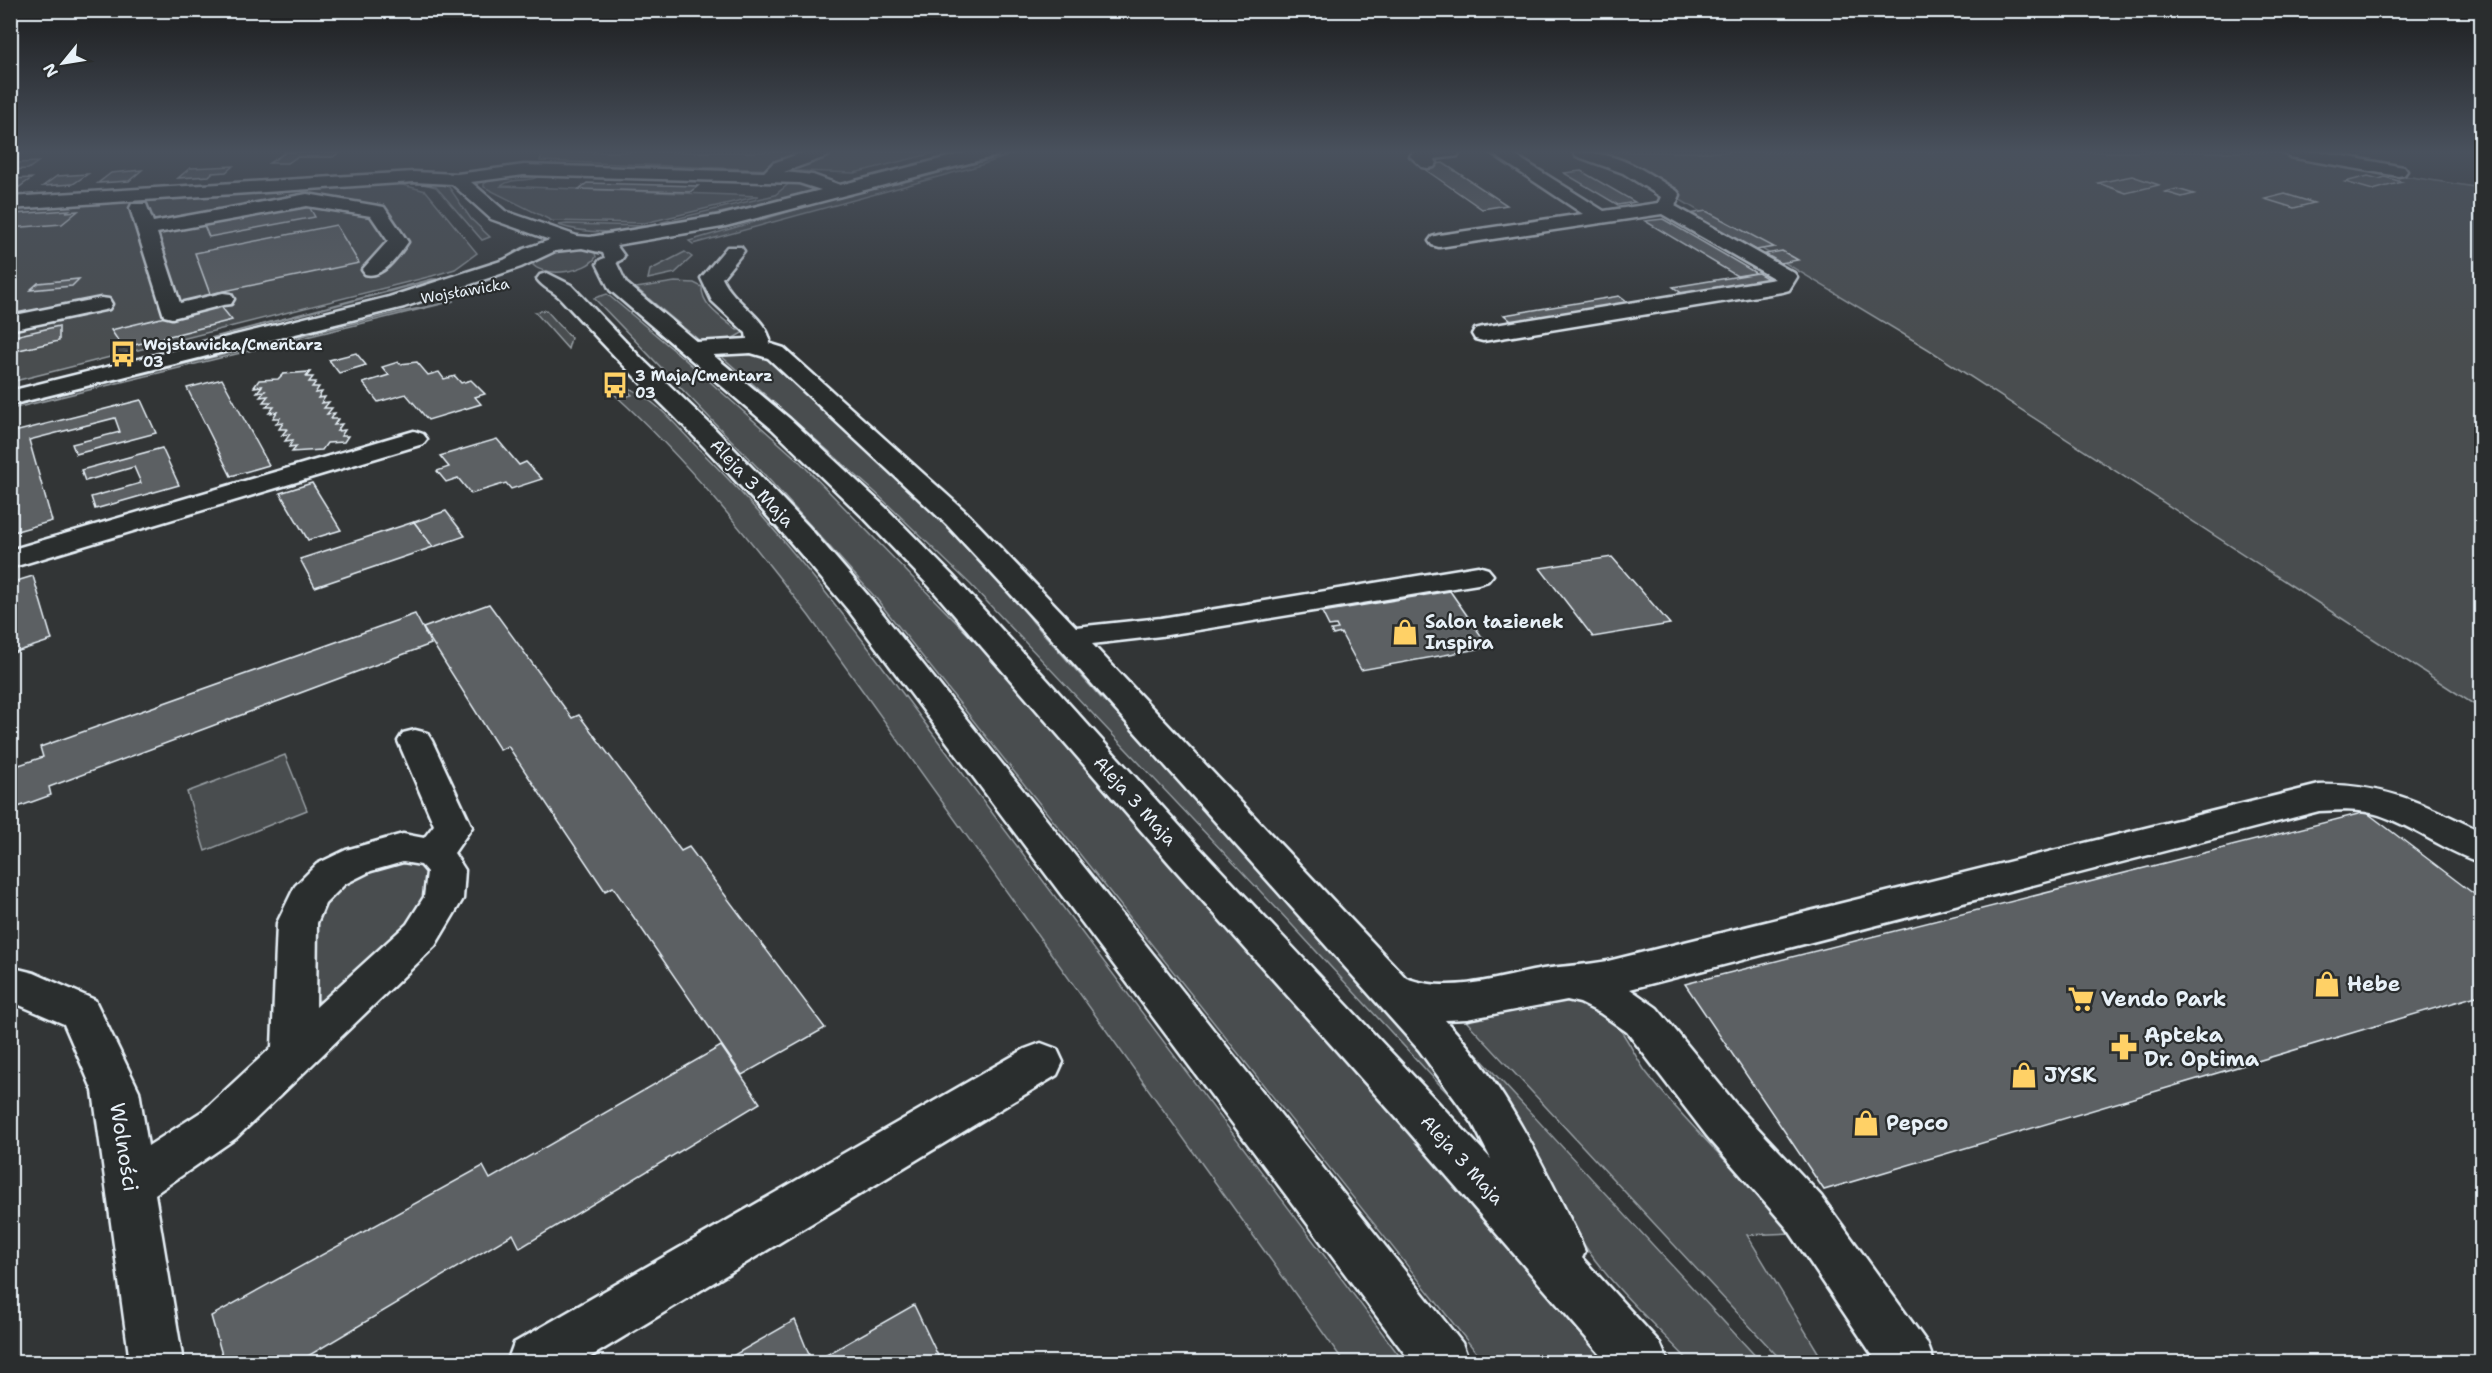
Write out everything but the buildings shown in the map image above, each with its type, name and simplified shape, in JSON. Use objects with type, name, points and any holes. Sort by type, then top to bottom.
[{"type":"street","points":[[141,216],[172,311],[224,300]]},
{"type":"street","points":[[145,229],[217,216]]},
{"type":"street","points":[[372,270],[398,242],[380,216]]},
{"type":"street","name":"Aleja 3 Maja","points":[[500,216],[567,263],[616,286],[781,424],[875,513],[940,581],[1183,854],[1425,1118],[1637,1358]]},
{"type":"street","name":"Aleja 3 Maja","points":[[500,216],[567,263]]},
{"type":"street","name":"Wojsławicka","points":[[10,398],[396,302],[457,294],[742,216]]},
{"type":"street","points":[[1439,241],[1607,216]]},
{"type":"street","points":[[1483,334],[1782,286],[1787,277],[1679,216]]},
{"type":"street","name":"Wojsławicka","points":[[567,263],[722,221]]},
{"type":"street","points":[[734,250],[711,278],[720,296],[757,331],[759,340],[754,346]]},
{"type":"street","name":"Aleja 3 Maja","points":[[567,263],[564,289],[633,364],[711,439],[798,531],[860,605],[1443,1362]]},
{"type":"street","points":[[10,323],[101,304]]},
{"type":"street","points":[[693,349],[754,346],[776,353],[788,362],[937,500],[1068,637],[1391,990],[1452,1060],[1489,1110],[1517,1161],[1552,1240],[1597,1306],[1637,1358]]},
{"type":"street","points":[[10,559],[414,439]]},
{"type":"street","points":[[1068,637],[1161,627],[1478,575]]},
{"type":"street","points":[[415,741],[453,827],[433,853]]},
{"type":"street","points":[[1391,990],[1419,1002],[1439,1005],[1619,975],[2319,798],[2340,796],[2367,798],[2393,805],[2481,849]]},
{"type":"street","points":[[130,1184],[220,1124],[294,1055],[421,935],[443,899],[446,870],[433,853],[403,848],[359,860],[331,874],[309,896],[297,923],[294,1055]]},
{"type":"street","name":"Wolności","points":[[10,984],[19,985],[80,1012],[116,1091],[156,1362]]},
{"type":"street","points":[[1564,984],[1588,988],[1616,1001],[1642,1020],[1723,1122],[1804,1212],[1908,1362]]},
{"type":"street","points":[[533,1362],[1041,1062]]},
{"type":"shaded area","points":[[11,216],[447,216],[477,253],[455,269],[432,276],[11,382]]},
{"type":"shaded area","points":[[461,216],[469,216],[490,237],[482,240]]},
{"type":"shaded area","points":[[542,216],[674,216],[645,223],[552,221]]},
{"type":"shaded area","points":[[687,216],[704,216],[665,224],[662,222]]},
{"type":"shaded area","points":[[774,216],[795,216],[693,244],[689,241]]},
{"type":"shaded area","points":[[1707,216],[2481,216],[2481,709],[1928,349]]},
{"type":"shaded area","points":[[558,225],[651,227],[604,232]]},
{"type":"shaded area","points":[[583,249],[595,253],[596,257],[576,270],[547,271],[533,265],[548,253]]},
{"type":"shaded area","points":[[685,252],[692,257],[675,273],[648,279],[650,270]]},
{"type":"shaded area","points":[[432,279],[437,279],[192,343]]},
{"type":"shaded area","points":[[675,282],[694,283],[702,287],[705,300],[714,312],[737,330],[745,329],[746,331],[728,341],[700,341],[636,288]]},
{"type":"shaded area","points":[[607,294],[799,461],[989,656],[1228,925],[1609,1362],[1484,1362],[875,597],[763,473],[594,298]]},
{"type":"shaded area","points":[[454,301],[11,409],[11,406]]},
{"type":"shaded area","points":[[546,310],[571,338],[568,349],[535,312]]},
{"type":"shaded area","points":[[753,352],[770,358],[951,529],[1008,589],[1033,622],[1101,698],[1172,766],[1398,1021],[1488,1137],[1279,911],[971,585],[876,493],[720,355]]},
{"type":"shaded area","points":[[631,389],[658,407],[729,479],[817,582],[873,653],[1404,1362],[1344,1362],[809,616],[692,473],[614,394],[620,392],[625,397],[632,395],[627,390]]},
{"type":"shaded area","points":[[285,755],[307,810],[205,851],[187,792]]},
{"type":"shaded area","points":[[397,860],[429,866],[424,910],[327,1001],[316,1000],[319,906],[352,876]]},
{"type":"shaded area","points":[[1569,999],[1593,1007],[1612,1020],[1646,1072],[1663,1093],[1790,1233],[1747,1235],[1824,1362],[1783,1362],[1466,1021],[1538,1002]]},
{"type":"shaded area","points":[[1456,1032],[1761,1362],[1690,1362],[1620,1290],[1583,1243],[1491,1083]]},
{"type":"place","name":"Wojsławicka/Cmentarz 03","points":[[123,354]]},
{"type":"place","name":"3 Maja/Cmentarz 03","points":[[615,385]]},
{"type":"place","name":"Salon łazienek Inspira","points":[[1405,632]]},
{"type":"place","name":"Hebe","points":[[2327,984]]},
{"type":"place","name":"Vendo Park","points":[[2081,999]]},
{"type":"place","name":"Apteka Dr. Optima","points":[[2124,1047]]},
{"type":"place","name":"JYSK","points":[[2024,1075]]},
{"type":"place","name":"Pepco","points":[[1866,1123]]}]
